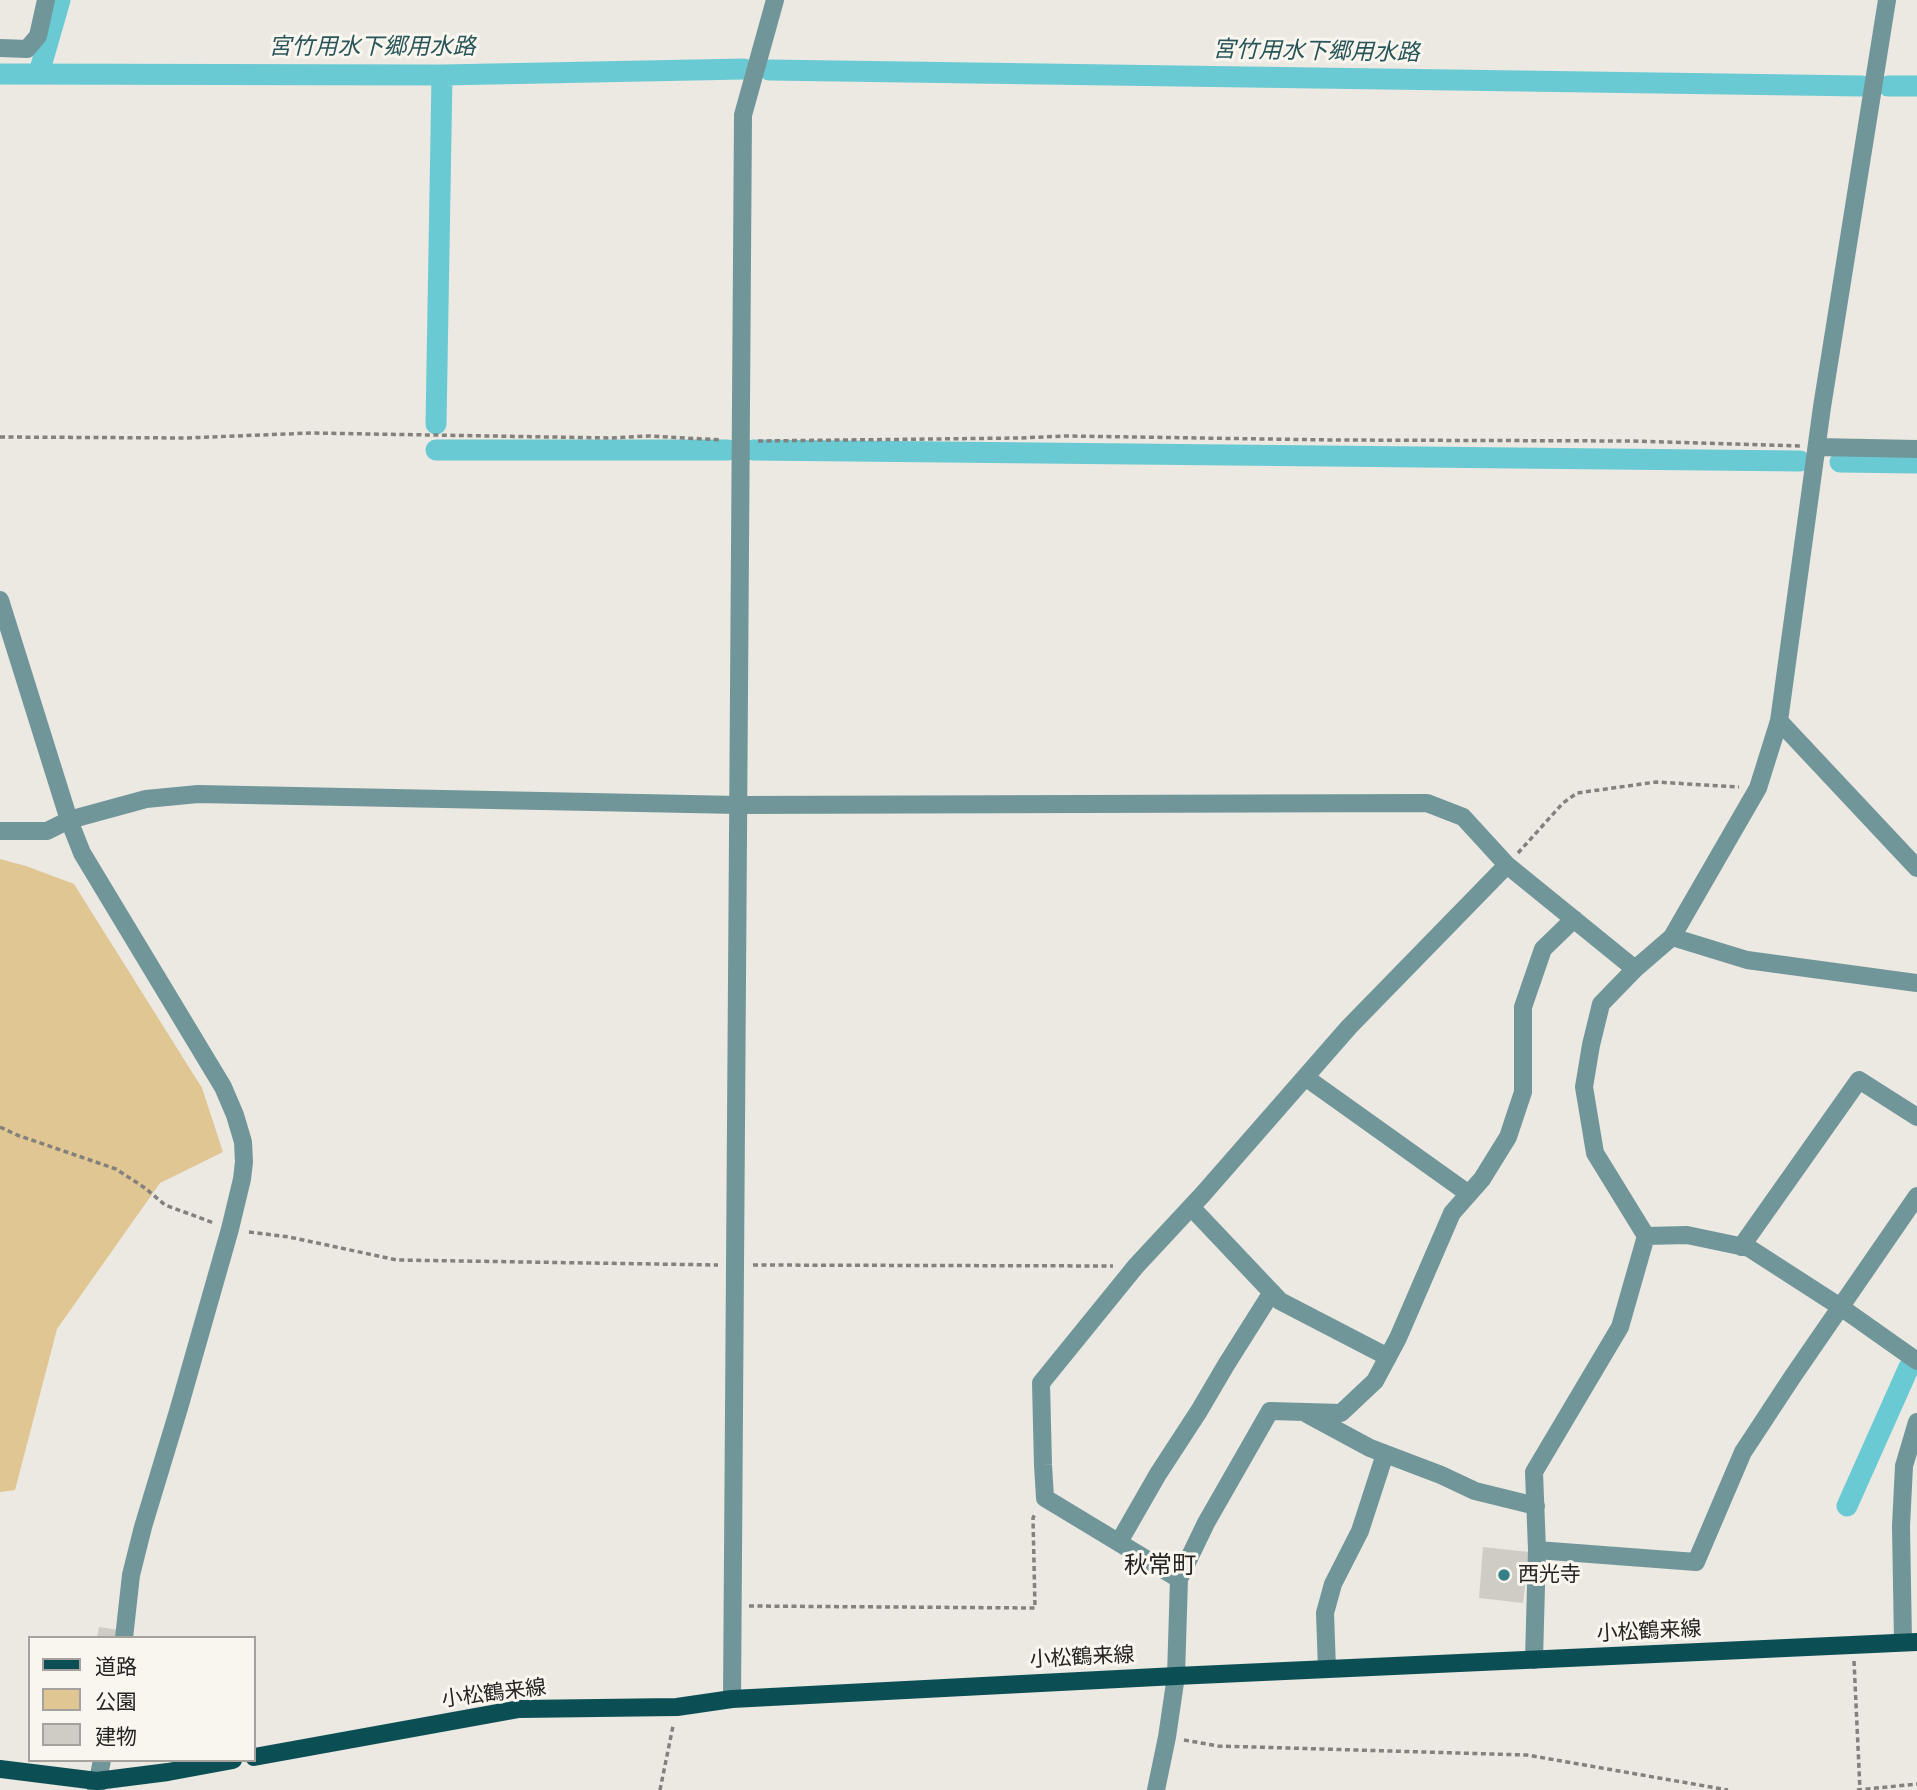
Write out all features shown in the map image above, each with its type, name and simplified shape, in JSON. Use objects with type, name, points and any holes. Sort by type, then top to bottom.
[{"type":"main road","name":"小松鶴来線","points":[[256,1756],[519,1709],[677,1707],[732,1699],[1910,1642]]},
{"type":"main road","points":[[0,1769],[97,1786],[223,1762]]},
{"type":"street","points":[[0,48],[27,49],[38,36],[46,0]]},
{"type":"street","points":[[732,1699],[743,116],[775,0]]},
{"type":"street","points":[[1534,1660],[1537,1550],[1534,1472],[1620,1327],[1646,1236],[1595,1153],[1584,1087],[1601,1004],[1635,969],[1672,937],[1758,788],[1779,721],[1822,407],[1887,0]]},
{"type":"street","points":[[1818,447],[1917,449]]},
{"type":"street","points":[[0,600],[69,820],[82,853],[223,1087],[236,1115],[243,1142],[242,1179],[230,1229],[143,1527],[131,1575],[124,1636]]},
{"type":"street","points":[[1779,721],[1917,868]]},
{"type":"street","points":[[0,831],[47,831],[69,820],[146,799],[198,794],[738,805],[1427,803],[1464,817],[1507,865],[1635,969]]},
{"type":"street","points":[[1179,1579],[1045,1498],[1041,1383],[1136,1266],[1349,1027],[1507,865]]},
{"type":"street","points":[[1156,1790],[1167,1737],[1175,1676],[1179,1579],[1206,1523],[1270,1411],[1341,1413],[1375,1381],[1398,1338],[1452,1213],[1482,1179],[1508,1137],[1523,1092],[1523,1007],[1543,949],[1574,919]]},
{"type":"street","points":[[1672,937],[1747,960],[1917,984]]},
{"type":"street","points":[[1306,1077],[1469,1194]]},
{"type":"street","points":[[1741,1247],[1859,1080],[1917,1117]]},
{"type":"street","points":[[1537,1550],[1696,1562],[1743,1452],[1917,1196]]},
{"type":"street","points":[[1191,1207],[1280,1301],[1388,1357]]},
{"type":"street","points":[[1646,1236],[1687,1235],[1749,1248],[1842,1308],[1917,1361]]},
{"type":"street","points":[[1119,1542],[1158,1474],[1272,1292]]},
{"type":"street","points":[[1304,1412],[1370,1448],[1475,1491],[1535,1506]]},
{"type":"street","points":[[1910,1642],[1900,1526],[1904,1466],[1917,1422]]},
{"type":"street","points":[[1327,1669],[1325,1613],[1333,1584],[1360,1531],[1385,1454]]},
{"type":"street","points":[[97,1786],[102,1762]]},
{"type":"path","points":[[0,437],[186,438],[312,433],[611,438],[649,436],[742,441],[1066,436],[1633,441],[1818,447]]},
{"type":"path","points":[[1507,865],[1563,803],[1577,793],[1656,782],[1758,788]]},
{"type":"path","points":[[0,1127],[116,1169],[165,1205],[230,1229],[289,1237],[397,1260],[735,1265],[1136,1266]]},
{"type":"path","points":[[733,1606],[1035,1608],[1032,1518],[1045,1498]]},
{"type":"path","points":[[1853,1645],[1859,1790],[1917,1784]]},
{"type":"path","points":[[660,1790],[677,1707]]},
{"type":"path","points":[[1167,1737],[1218,1746],[1527,1755],[1728,1790]]},
{"type":"green space","points":[[0,859],[74,884],[202,1088],[223,1152],[160,1183],[57,1329],[15,1490],[0,1492]]},
{"type":"building","name":"西光寺","points":[[1483,1547],[1529,1552],[1523,1603],[1479,1598]]},
{"type":"building","points":[[99,1627],[118,1630],[116,1636],[97,1636]]},
{"type":"waterway","points":[[39,73],[60,0]]},
{"type":"waterway","name":"宮竹用水下郷用水路","points":[[0,74],[442,75],[744,69]]},
{"type":"waterway","name":"宮竹用水下郷用水路","points":[[769,70],[1862,86]]},
{"type":"waterway","points":[[436,424],[442,75]]},
{"type":"waterway","name":"宮竹用水下郷用水路","points":[[1888,86],[1917,86]]},
{"type":"waterway","points":[[436,450],[728,450]]},
{"type":"waterway","points":[[753,450],[1800,461]]},
{"type":"waterway","points":[[1840,462],[1917,463]]},
{"type":"waterway","points":[[1847,1506],[1909,1367]]},
{"type":"place","name":"西光寺","points":[[1504,1575]]},
{"type":"district","name":"秋常町","points":[[1160,1566]]}]
